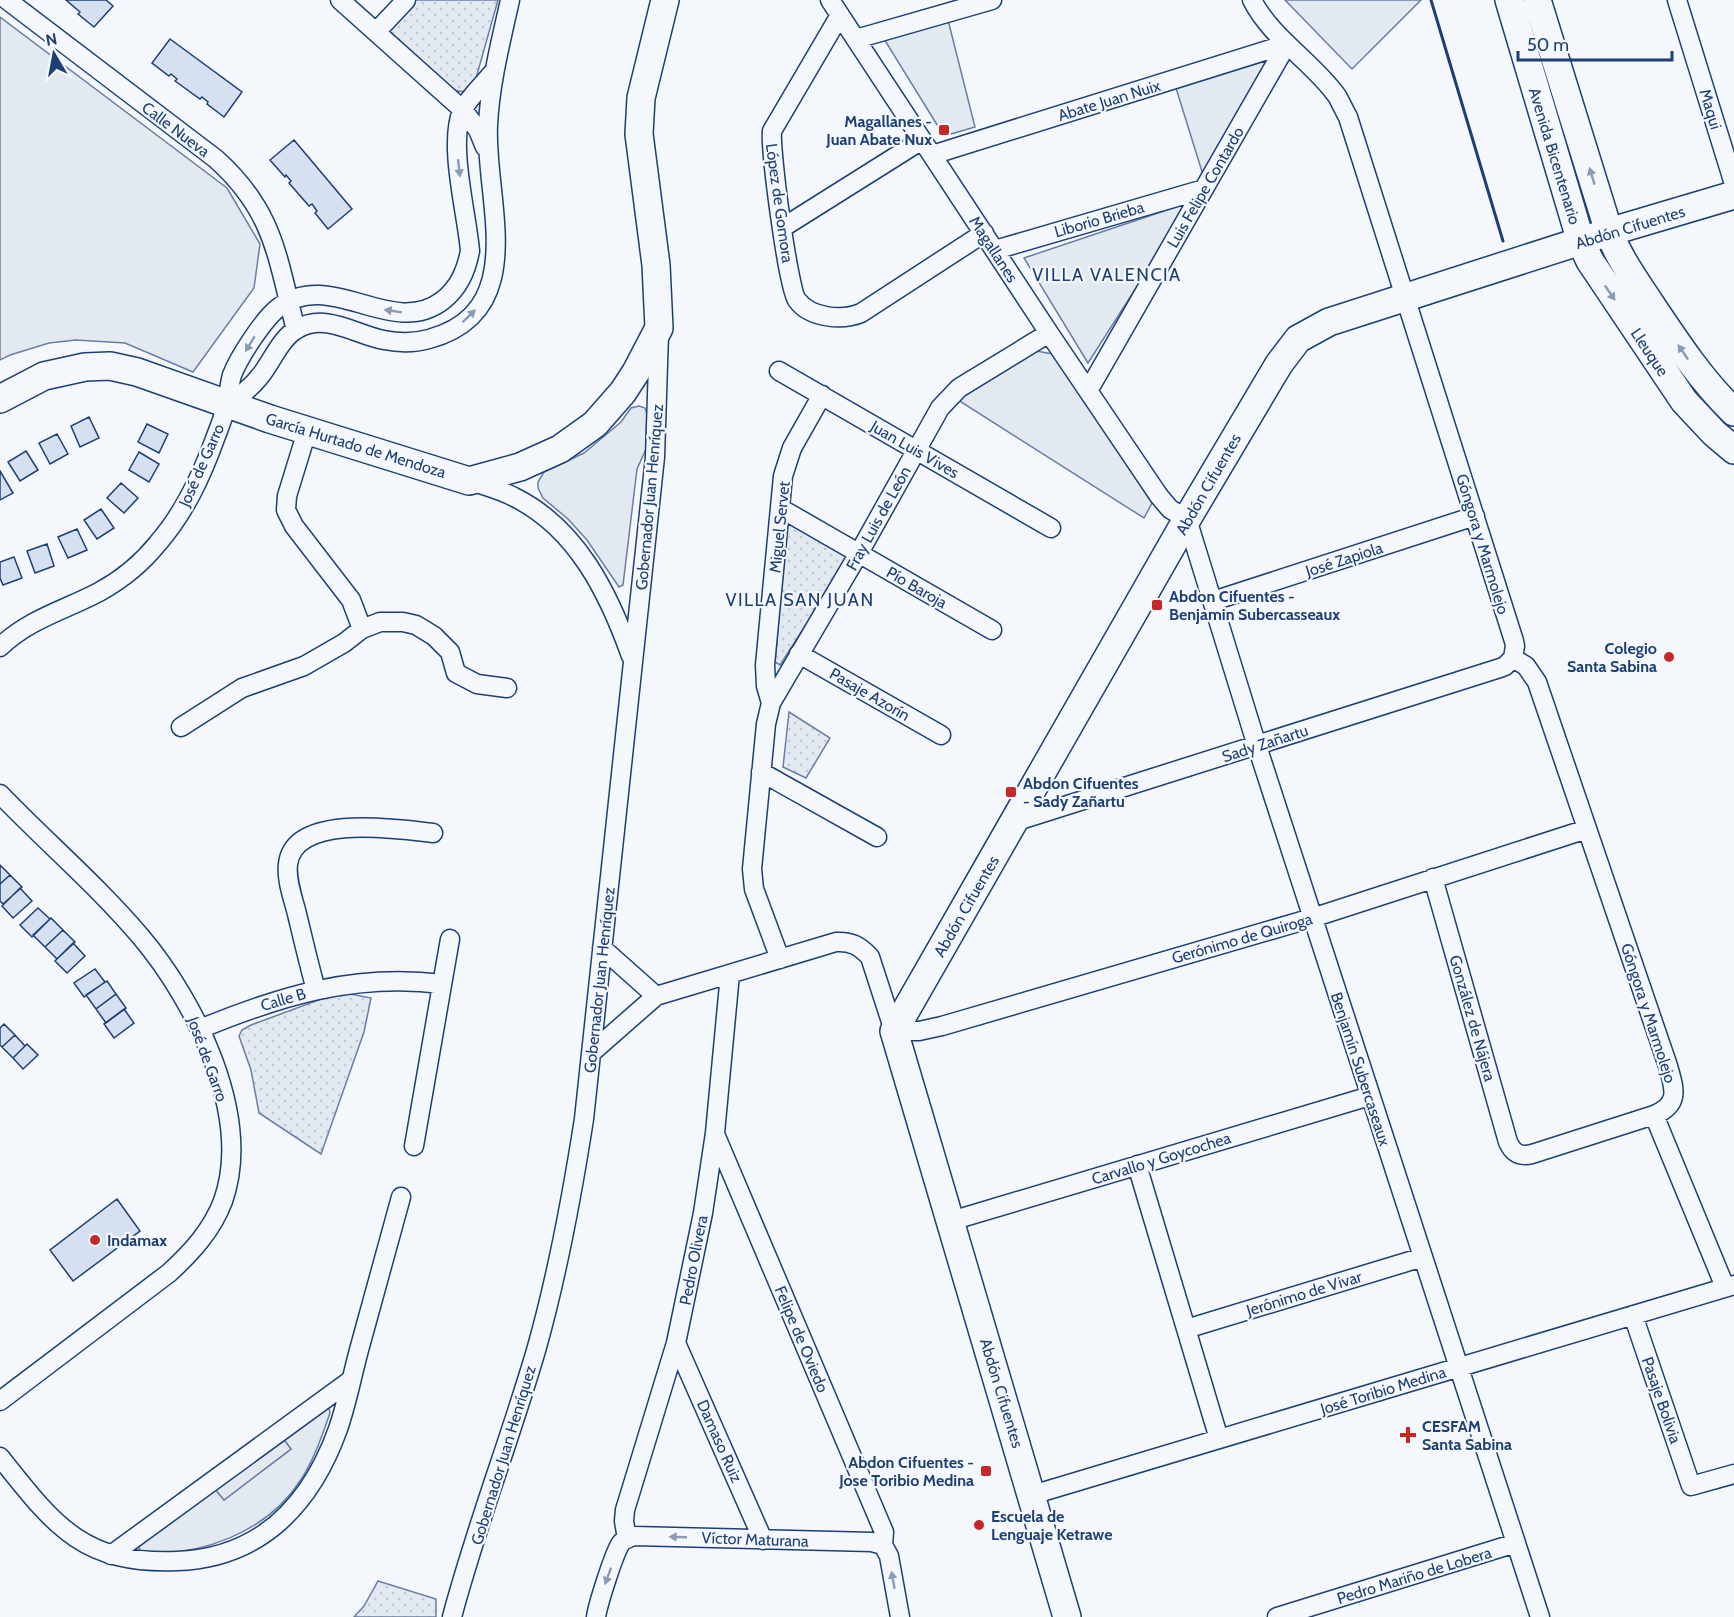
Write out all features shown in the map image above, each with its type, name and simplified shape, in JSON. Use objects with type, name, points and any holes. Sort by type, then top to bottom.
[{"type":"street","name":"Calle Nueva","points":[[7,0],[233,174],[247,190],[268,226],[296,330]]},
{"type":"street","points":[[340,0],[463,110],[478,130],[487,154]]},
{"type":"street","points":[[376,32],[406,0]]},
{"type":"street","points":[[227,405],[250,388],[296,330],[309,324],[327,323],[382,340],[414,342],[446,333],[468,319],[483,300],[495,272],[496,239],[487,154],[488,125],[494,71],[510,0]]},
{"type":"street","name":"Gobernador Juan Henríquez","points":[[452,1617],[550,1300],[574,1184],[584,1119],[655,457],[659,328],[656,265],[639,134],[641,98],[665,0]]},
{"type":"street","points":[[856,39],[992,0]]},
{"type":"street","name":"Góngora y Marmolejo","points":[[1252,0],[1262,17],[1326,83],[1348,117],[1514,641],[1513,658],[1526,666],[1537,682],[1668,1066],[1674,1090],[1670,1104],[1654,1115]]},
{"type":"street","name":"Avenida Bicentenario","points":[[1509,0],[1581,242]]},
{"type":"street","name":"Avenida Bicentenario","points":[[1537,0],[1609,232]]},
{"type":"street","name":"Maqui","points":[[1677,0],[1734,184]]},
{"type":"street","name":"Magallanes","points":[[835,7],[1048,333],[1159,496],[1170,509],[1187,519]]},
{"type":"street","name":"López de Gomora","points":[[835,7],[772,131],[771,147],[782,228],[792,288],[797,301],[808,309],[830,317],[854,316],[984,233]]},
{"type":"street","name":"Abate Juan Nuix","points":[[782,228],[927,148],[1287,44]]},
{"type":"street","name":"Luis Felipe Contardo","points":[[1088,392],[1287,44]]},
{"type":"street","points":[[288,301],[298,296],[322,294],[406,313],[428,309],[448,296],[463,277],[470,251],[458,155],[459,121],[463,110],[494,71]]},
{"type":"street","name":"Liborio Brieba","points":[[995,250],[1204,189]]},
{"type":"street","name":"Abdón Cifuentes","points":[[894,1031],[1187,519],[1279,364],[1298,339],[1329,322],[1609,232],[1734,195]]},
{"type":"street","name":"Lleuque","points":[[1609,232],[1624,264],[1685,356],[1712,392],[1734,412]]},
{"type":"street","name":"Lleuque","points":[[1581,242],[1608,291],[1671,383],[1692,411],[1734,450]]},
{"type":"street","name":"José de Garro","points":[[0,646],[34,622],[101,591],[122,578],[157,544],[179,515],[196,484],[227,405],[234,370],[266,319],[288,301]]},
{"type":"street","points":[[469,481],[540,459],[578,438],[595,424],[623,392],[659,328]]},
{"type":"street","name":"Fray Luis de León","points":[[780,959],[752,879],[766,724],[771,703],[949,395],[958,387],[1048,333]]},
{"type":"street","name":"García Hurtado de Mendoza","points":[[0,399],[44,376],[85,367],[110,366],[137,372],[227,405],[514,497],[551,522],[568,539],[597,577],[616,614],[633,662]]},
{"type":"street","name":"Juan Luis Vives","points":[[779,371],[1051,528]]},
{"type":"street","points":[[1692,411],[1712,392]]},
{"type":"street","name":"Miguel Servet","points":[[771,703],[766,687],[765,665],[783,476],[788,459],[822,395]]},
{"type":"street","points":[[307,431],[287,496],[286,510],[294,526],[351,600],[362,629]]},
{"type":"street","name":"Pío Baroja","points":[[780,508],[992,630]]},
{"type":"street","name":"José Zapiola","points":[[1213,601],[1475,516]]},
{"type":"street","name":"Benjamín Subercaseaux","points":[[1187,519],[1312,918],[1540,1617]]},
{"type":"street","points":[[181,727],[242,688],[304,666],[362,629],[390,621],[416,625],[434,636],[450,652],[456,673],[477,684],[507,688]]},
{"type":"street","name":"Pasaje Azorín","points":[[799,654],[941,735]]},
{"type":"street","name":"Sady Zañartu","points":[[1014,822],[1500,668],[1513,658]]},
{"type":"street","points":[[761,772],[877,837]]},
{"type":"street","name":"José de Garro","points":[[0,794],[140,936],[174,981],[200,1029],[220,1084],[230,1129],[231,1149],[229,1177],[217,1216],[197,1245],[169,1273],[0,1401]]},
{"type":"street","points":[[316,990],[289,884],[288,865],[294,847],[310,836],[343,829],[382,828],[433,833]]},
{"type":"street","name":"Gerónimo de Quiroga","points":[[894,1031],[942,1026],[1312,918],[1587,829]]},
{"type":"street","name":"González de Nájera","points":[[1433,878],[1508,1142],[1517,1154],[1532,1154],[1654,1115]]},
{"type":"street","points":[[414,1146],[450,939]]},
{"type":"street","name":"Abdón Cifuentes","points":[[591,1053],[656,996],[836,942],[858,946],[870,957],[951,1221],[1067,1617]]},
{"type":"street","points":[[602,948],[656,996]]},
{"type":"street","name":"Pedro Olivera","points":[[627,1539],[624,1521],[628,1499],[676,1343],[703,1213],[715,1133],[730,974]]},
{"type":"street","name":"Calle B","points":[[200,1029],[276,1000],[316,990],[370,981],[442,984]]},
{"type":"street","name":"Carvallo y Goycochea","points":[[951,1221],[1370,1096]]},
{"type":"street","points":[[1654,1115],[1729,1286]]},
{"type":"street","name":"Felipe de Oviedo","points":[[715,1133],[882,1525],[883,1545],[889,1556],[900,1617]]},
{"type":"street","points":[[1137,1165],[1219,1439]]},
{"type":"street","points":[[0,1457],[55,1522],[81,1542],[111,1555],[164,1562],[206,1558],[244,1545],[277,1524],[305,1494],[338,1429],[401,1197]]},
{"type":"street","name":"Jerónimo de Vivar","points":[[1186,1329],[1423,1257]]},
{"type":"street","name":"José Toribio Medina","points":[[1032,1495],[1729,1286]]},
{"type":"street","name":"Pasaje Bolivia","points":[[1633,1315],[1690,1486],[1734,1474]]},
{"type":"street","name":"Damaso Ruiz","points":[[676,1343],[763,1540]]},
{"type":"street","points":[[111,1555],[351,1380]]},
{"type":"street","name":"Víctor Maturana","points":[[627,1539],[641,1536],[872,1542],[883,1545]]},
{"type":"street","points":[[596,1617],[618,1549],[627,1539]]},
{"type":"street","name":"Pedro Mariño de Lobera","points":[[1277,1617],[1516,1543]]},
{"type":"shaded area","points":[[414,0],[498,0],[475,82],[471,87],[461,92],[454,90],[390,32],[389,30]]},
{"type":"shaded area","points":[[1285,0],[1421,0],[1352,69]]},
{"type":"shaded area","points":[[0,17],[227,188],[260,244],[254,288],[193,372],[125,343],[76,340],[49,343],[0,360]]},
{"type":"shaded area","points":[[948,20],[975,127],[944,136],[884,39]]},
{"type":"shaded area","points":[[1271,57],[1204,178],[1176,88]]},
{"type":"shaded area","points":[[1191,202],[1088,363],[1024,258]]},
{"type":"shaded area","points":[[1036,351],[1053,354],[1152,503],[1144,518],[958,400]]},
{"type":"shaded area","points":[[639,406],[645,408],[647,414],[646,449],[637,469],[623,585],[619,587],[587,540],[568,519],[543,498],[538,482],[544,472],[584,453],[621,422],[631,408]]},
{"type":"shaded area","points":[[787,522],[844,555],[846,560],[780,665],[775,662]]},
{"type":"shaded area","points":[[789,712],[830,738],[806,778],[783,767]]},
{"type":"shaded area","points":[[340,992],[371,998],[364,1032],[321,1154],[259,1113],[251,1070],[239,1036],[242,1030],[251,1025]]},
{"type":"shaded area","points":[[325,1406],[329,1408],[330,1413],[309,1465],[286,1499],[269,1514],[230,1538],[208,1546],[185,1551],[140,1552],[139,1545],[214,1488],[224,1500],[291,1449],[282,1437]]},
{"type":"shaded area","points":[[282,1437],[291,1449],[224,1500],[214,1488]]},
{"type":"shaded area","points":[[378,1581],[436,1599],[436,1617],[354,1617],[364,1606]]},
{"type":"building","points":[[66,0],[106,0],[113,6],[94,27]]},
{"type":"building","points":[[170,39],[242,92],[224,117],[207,104],[208,102],[202,97],[200,99],[175,81],[177,79],[171,74],[169,76],[152,63]]},
{"type":"building","points":[[294,140],[352,209],[328,229],[315,213],[317,211],[312,204],[309,206],[289,183],[291,181],[286,175],[285,177],[270,160]]},
{"type":"building","points":[[89,417],[99,438],[80,447],[71,426]]},
{"type":"building","points":[[147,424],[168,434],[159,453],[138,442]]},
{"type":"building","points":[[57,434],[68,454],[50,464],[39,443]]},
{"type":"building","points":[[26,451],[38,470],[20,481],[8,462]]},
{"type":"building","points":[[139,452],[159,464],[149,482],[129,470]]},
{"type":"building","points":[[0,471],[13,493],[0,500]]},
{"type":"building","points":[[121,483],[138,498],[124,513],[107,498]]},
{"type":"building","points":[[101,509],[114,528],[97,539],[84,520]]},
{"type":"building","points":[[77,529],[87,550],[68,558],[58,537]]},
{"type":"building","points":[[47,544],[54,566],[35,573],[27,551]]},
{"type":"building","points":[[14,557],[22,578],[3,585],[0,578],[0,562]]},
{"type":"building","points":[[0,865],[10,875],[0,884]]},
{"type":"building","points":[[10,875],[22,887],[3,904],[0,901],[0,884]]},
{"type":"building","points":[[20,888],[32,901],[13,918],[2,906]]},
{"type":"building","points":[[38,908],[50,919],[32,937],[20,925]]},
{"type":"building","points":[[51,918],[63,930],[45,947],[33,935]]},
{"type":"building","points":[[63,930],[75,942],[57,959],[45,947]]},
{"type":"building","points":[[73,943],[85,956],[67,973],[55,961]]},
{"type":"building","points":[[95,969],[105,982],[84,997],[74,983]]},
{"type":"building","points":[[107,981],[116,994],[96,1009],[86,995]]},
{"type":"building","points":[[116,994],[126,1008],[106,1023],[96,1009]]},
{"type":"building","points":[[124,1009],[134,1023],[114,1038],[104,1024]]},
{"type":"building","points":[[4,1024],[15,1035],[2,1047],[0,1028]]},
{"type":"building","points":[[15,1035],[25,1046],[13,1058],[2,1047]]},
{"type":"building","points":[[27,1044],[38,1055],[23,1069],[13,1058]]},
{"type":"building","name":"Indamax","points":[[117,1199],[140,1231],[73,1281],[50,1250]]},
{"type":"wall","points":[[1431,0],[1503,241]]},
{"type":"place","name":"Magallanes - Juan Abate Nux","points":[[944,130]]},
{"type":"place","name":"Abdon Cifuentes - Benjamin Subercasseaux","points":[[1157,605]]},
{"type":"place","name":"Colegio Santa Sabina","points":[[1669,657]]},
{"type":"place","name":"Abdon Cifuentes - Sady Zañartu","points":[[1011,792]]},
{"type":"place","name":"Indamax","points":[[95,1240]]},
{"type":"place","name":"CESFAM Santa Sabina","points":[[1408,1435]]},
{"type":"place","name":"Abdon Cifuentes - Jose Toribio Medina","points":[[986,1471]]},
{"type":"place","name":"Escuela de Lenguaje Ketrawe","points":[[979,1525]]},
{"type":"district","name":"VILLA VALENCIA","points":[[1107,275]]},
{"type":"district","name":"VILLA SAN JUAN","points":[[800,600]]}]
